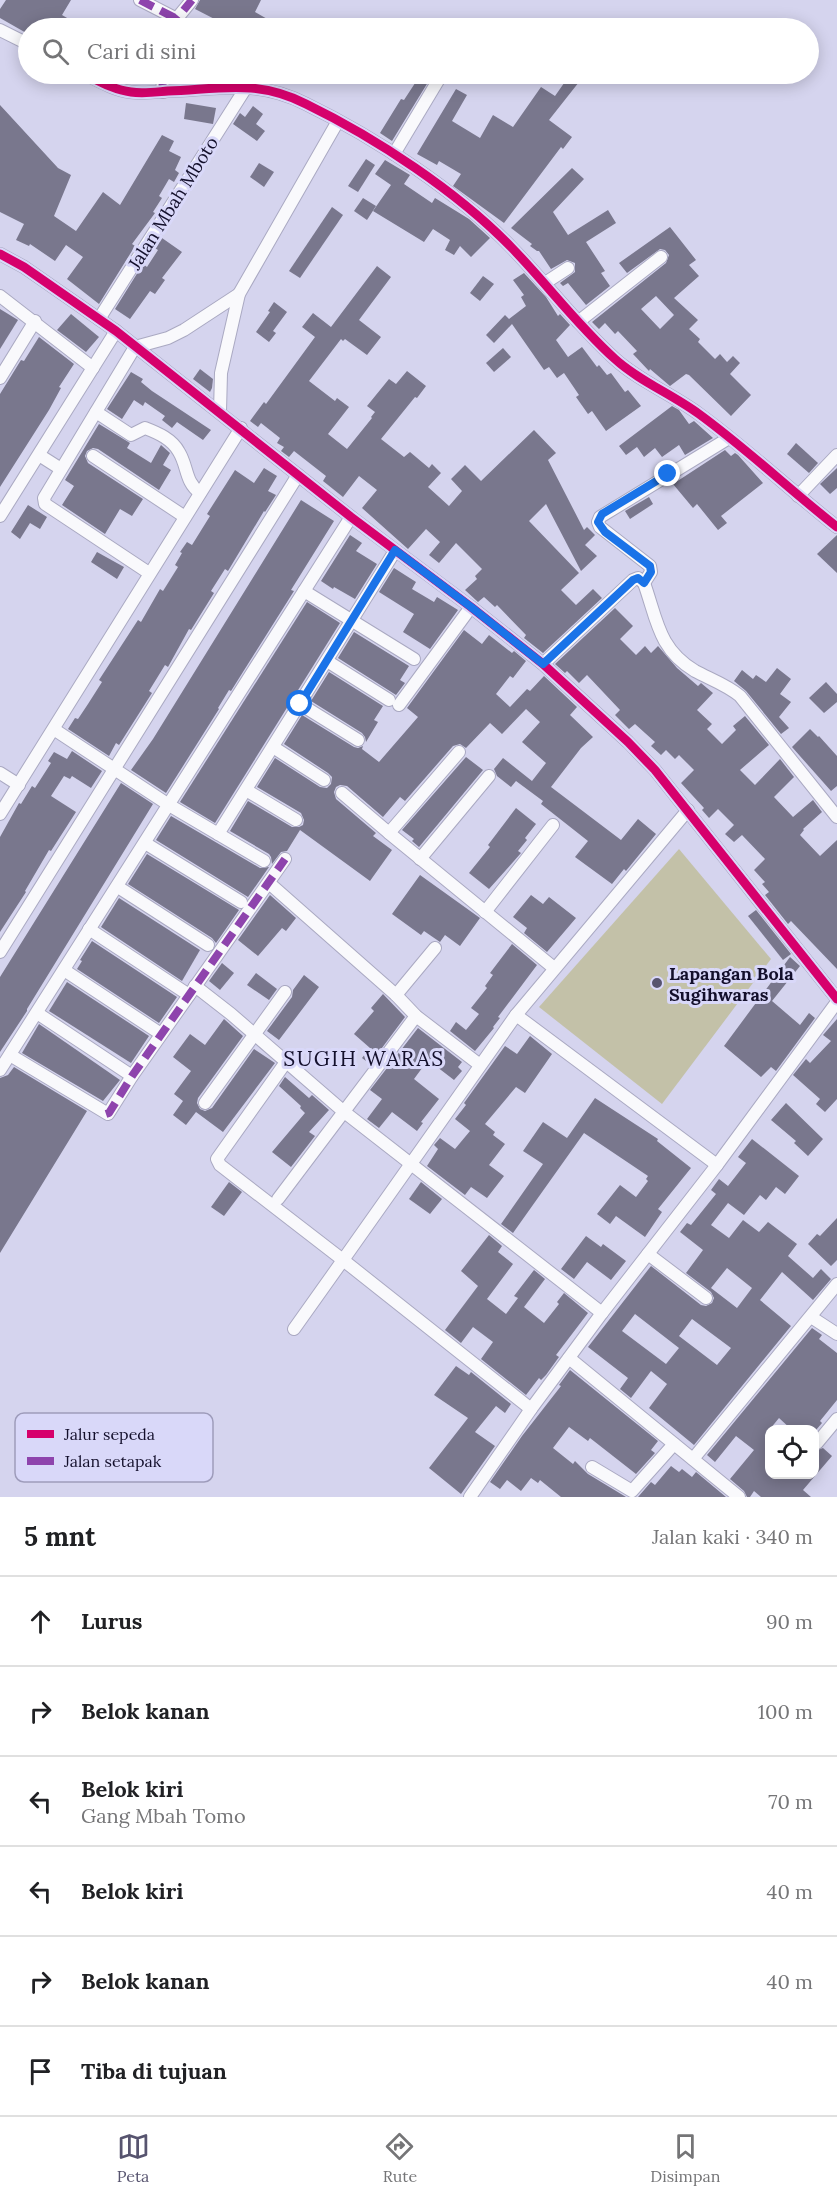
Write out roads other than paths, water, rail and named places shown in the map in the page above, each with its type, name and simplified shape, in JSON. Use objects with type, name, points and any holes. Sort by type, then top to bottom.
[{"type":"street","points":[[140,0],[165,18]]},
{"type":"street","points":[[178,18],[192,0]]},
{"type":"street","points":[[0,30],[18,39]]},
{"type":"street","points":[[108,84],[132,93],[247,86],[263,88],[291,97],[394,154],[485,222],[545,283],[578,322],[618,361],[690,408],[752,454],[798,496],[837,527]]},
{"type":"street","points":[[163,84],[163,92]]},
{"type":"street","points":[[394,154],[436,84]]},
{"type":"street","name":"Jalan Mbah Mboto","points":[[99,319],[247,86]]},
{"type":"street","points":[[220,411],[221,373],[239,294],[338,121]]},
{"type":"street","points":[[1,255],[24,267],[116,331],[220,411],[351,517],[543,664],[628,742],[688,810],[837,1000],[717,1165],[531,1409],[470,1497]]},
{"type":"street","points":[[578,322],[661,257]]},
{"type":"street","points":[[545,283],[568,268]]},
{"type":"street","points":[[149,573],[45,504],[44,498],[135,347],[168,338],[184,330],[239,294]]},
{"type":"street","points":[[0,296],[93,368]]},
{"type":"street","points":[[0,378],[35,321]]},
{"type":"street","points":[[0,516],[116,331]]},
{"type":"street","points":[[96,412],[131,435],[145,428],[172,442],[183,460],[191,485],[200,493]]},
{"type":"street","points":[[0,814],[55,730],[149,573],[241,428]]},
{"type":"street","points":[[729,438],[602,514],[598,519],[600,527],[650,566],[647,578],[657,630],[663,641],[693,670],[726,686],[740,696],[837,817]]},
{"type":"street","points":[[39,455],[61,470]]},
{"type":"street","points":[[798,496],[837,455]]},
{"type":"street","points":[[93,456],[185,517]]},
{"type":"street","points":[[0,952],[298,475]]},
{"type":"street","points":[[0,1070],[351,517]]},
{"type":"street","points":[[218,834],[395,550]]},
{"type":"street","points":[[543,664],[633,580],[647,578]]},
{"type":"street","points":[[304,591],[414,659]]},
{"type":"street","points":[[327,660],[394,702],[471,607]]},
{"type":"street","points":[[300,704],[358,740]]},
{"type":"street","points":[[55,730],[169,805],[264,861]]},
{"type":"street","points":[[273,747],[324,780]]},
{"type":"street","points":[[389,833],[459,752]]},
{"type":"street","points":[[0,773],[19,784]]},
{"type":"street","points":[[420,859],[489,776]]},
{"type":"street","points":[[246,790],[296,820]]},
{"type":"street","points":[[342,793],[554,968]]},
{"type":"street","points":[[294,1329],[409,1163],[516,1015],[688,810]]},
{"type":"street","points":[[485,912],[553,825]]},
{"type":"street","points":[[145,843],[241,902]]},
{"type":"street","points":[[10,1055],[105,1114],[109,1113],[161,1034],[285,859]]},
{"type":"street","points":[[268,883],[417,1016],[480,1065]]},
{"type":"street","points":[[118,887],[208,945]]},
{"type":"street","points":[[89,929],[192,990],[255,1035],[343,1111],[602,1313]]},
{"type":"street","points":[[396,995],[435,948]]},
{"type":"street","points":[[64,970],[161,1034]]},
{"type":"street","points":[[205,1103],[285,992]]},
{"type":"street","points":[[37,1014],[132,1076]]},
{"type":"street","points":[[516,1015],[717,1165]]},
{"type":"street","points":[[278,1199],[417,1016]]},
{"type":"street","points":[[286,1062],[217,1159],[220,1165],[531,1409]]},
{"type":"street","points":[[648,1254],[706,1298]]},
{"type":"street","points":[[693,1460],[837,1284]]},
{"type":"street","points":[[811,1317],[837,1334]]},
{"type":"street","points":[[569,1358],[739,1497]]},
{"type":"street","points":[[819,1441],[837,1419]]},
{"type":"street","points":[[592,1467],[632,1491],[674,1444]]},
{"type":"place","name":"Lapangan Bola Sugihwaras","points":[[657,983]]},
{"type":"district","name":"SUGIH WARAS","points":[[364,1058]]}]
